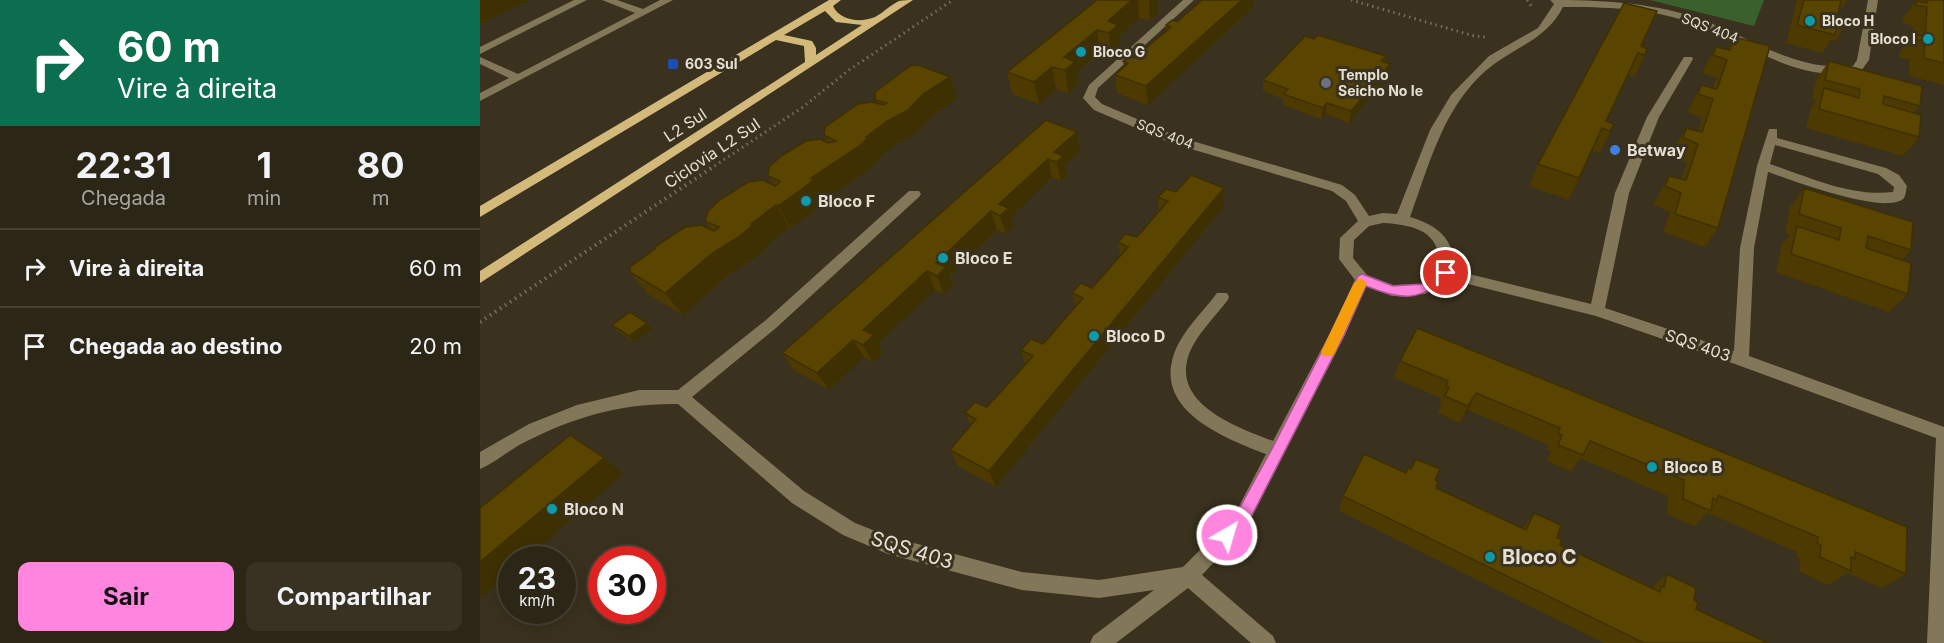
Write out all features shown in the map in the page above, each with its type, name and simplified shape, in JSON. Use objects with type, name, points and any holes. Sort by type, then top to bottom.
[{"type":"main road","name":"L2 Sul","points":[[480,278],[908,0]]},
{"type":"main road","name":"L2 Sul","points":[[480,212],[832,3]]},
{"type":"main road","points":[[832,3],[831,15],[839,21],[875,21]]},
{"type":"main road","points":[[775,37],[808,43],[811,48],[810,63]]},
{"type":"street","points":[[480,51],[582,0]]},
{"type":"street","points":[[607,0],[644,13]]},
{"type":"street","points":[[480,98],[668,0]]},
{"type":"street","name":"SQS 404","points":[[1189,0],[1093,87],[1089,98],[1098,106],[1175,140],[1337,188],[1348,194],[1365,222]]},
{"type":"street","name":"SQS 404","points":[[1402,219],[1439,123],[1467,83],[1501,52],[1540,33],[1552,18],[1557,2],[1617,4],[1654,9],[1716,28],[1780,60],[1842,72],[1857,69],[1863,60],[1873,0]]},
{"type":"street","points":[[1597,311],[1622,193],[1653,117],[1688,59]]},
{"type":"street","points":[[480,60],[518,78]]},
{"type":"street","points":[[1741,360],[1747,248],[1763,166],[1771,136],[1882,171],[1894,178],[1901,186],[1898,196],[1881,200],[1854,195],[1763,166]]},
{"type":"street","points":[[480,461],[532,430],[589,410],[639,397],[681,397],[771,324],[914,194]]},
{"type":"street","points":[[1383,218],[1402,219],[1425,226],[1442,240],[1449,257],[1446,273],[1425,289],[1392,291],[1362,279],[1346,259],[1347,238],[1365,222],[1383,218]]},
{"type":"street","name":"SQS 403","points":[[1446,273],[1597,311],[1741,360],[1944,435],[1937,643]]},
{"type":"street","points":[[1100,643],[1188,576],[1240,522],[1337,335],[1362,279]]},
{"type":"street","points":[[1222,297],[1182,354],[1176,379],[1189,404],[1222,428],[1278,452]]},
{"type":"street","name":"SQS 403","points":[[681,397],[798,497],[849,529],[888,545],[1022,581],[1099,589],[1188,576]]},
{"type":"street","points":[[1188,576],[1266,643]]},
{"type":"path","name":"Ciclovia L2 Sul","points":[[480,322],[803,107],[849,70],[953,0]]},
{"type":"path","points":[[1351,0],[1474,36],[1492,37]]},
{"type":"path","points":[[1527,0],[1533,10]]},
{"type":"green space","points":[[1650,0],[1764,0],[1754,26]]},
{"type":"building","points":[[1097,0],[1132,0],[1108,21],[1118,25],[1109,33],[1097,30],[1064,57],[1075,62],[1065,70],[1052,67],[1034,82],[1007,72]]},
{"type":"building","points":[[1202,0],[1242,0],[1146,86],[1115,75],[1128,63],[1123,61],[1129,56],[1134,58],[1171,27],[1166,25],[1172,20],[1177,22]]},
{"type":"building","points":[[1804,0],[1841,0],[1838,15],[1848,18],[1848,22],[1838,20],[1835,35],[1797,25]]},
{"type":"building","points":[[1927,0],[1944,0],[1944,63],[1924,58],[1925,41],[1913,39],[1914,34],[1925,37],[1927,7],[1916,5],[1916,1],[1927,3]]},
{"type":"building","points":[[1624,3],[1657,11],[1641,46],[1647,49],[1645,55],[1638,53],[1606,121],[1614,124],[1610,131],[1602,128],[1579,178],[1538,164]]},
{"type":"building","name":"Templo Seicho No Ie","points":[[1318,35],[1386,56],[1381,61],[1390,64],[1351,111],[1327,103],[1323,108],[1283,94],[1288,89],[1263,80],[1305,36],[1314,39]]},
{"type":"building","points":[[1734,37],[1770,46],[1718,228],[1675,214],[1681,193],[1665,186],[1669,176],[1686,180],[1698,144],[1683,138],[1686,128],[1702,132],[1713,99],[1698,94],[1701,85],[1717,89],[1727,60],[1713,55],[1716,47],[1730,50]]},
{"type":"building","points":[[1829,61],[1922,86],[1920,106],[1884,96],[1883,104],[1921,115],[1919,137],[1819,109],[1824,88],[1859,98],[1860,89],[1825,80]]},
{"type":"building","points":[[918,65],[950,77],[923,94],[908,110],[886,122],[866,137],[868,138],[859,146],[811,178],[814,179],[751,224],[753,225],[740,236],[714,252],[665,293],[630,272],[630,267],[685,227],[701,225],[714,231],[719,227],[705,221],[708,211],[721,199],[748,182],[763,180],[775,186],[778,184],[780,181],[768,176],[769,167],[781,156],[806,141],[820,139],[828,143],[836,141],[824,135],[825,127],[858,104],[871,102],[884,105],[887,103],[875,100],[875,92],[910,66]]},
{"type":"building","points":[[1046,120],[1077,132],[1054,152],[1063,156],[1057,162],[1048,159],[999,204],[1008,208],[1000,216],[991,211],[936,263],[946,267],[937,276],[927,271],[863,330],[874,335],[863,345],[853,340],[817,373],[782,353]]},
{"type":"building","name":"Bloco D","points":[[1191,175],[1224,188],[989,471],[950,450],[976,419],[965,413],[975,402],[987,407],[1033,356],[1021,350],[1031,339],[1043,344],[1083,298],[1072,293],[1081,283],[1092,288],[1128,247],[1118,242],[1125,234],[1137,237],[1168,201],[1158,197],[1166,189],[1176,192]]},
{"type":"building","points":[[1804,188],[1913,222],[1911,250],[1868,236],[1866,248],[1911,263],[1908,294],[1791,254],[1797,226],[1839,240],[1841,228],[1799,214]]},
{"type":"building","points":[[630,312],[647,323],[629,336],[612,325]]},
{"type":"building","points":[[1417,328],[1907,527],[1906,574],[1855,552],[1855,559],[1851,557],[1851,571],[1820,557],[1821,545],[1817,543],[1818,537],[1718,495],[1717,501],[1713,498],[1711,511],[1683,499],[1684,480],[1590,441],[1583,455],[1558,445],[1562,435],[1558,433],[1560,428],[1476,393],[1468,406],[1445,396],[1449,387],[1446,386],[1448,381],[1400,361]]},
{"type":"building","points":[[570,435],[604,458],[480,562],[480,508]]},
{"type":"building","name":"Bloco C","points":[[1364,454],[1406,473],[1416,459],[1440,469],[1435,480],[1438,482],[1436,488],[1526,530],[1534,513],[1561,525],[1557,538],[1562,539],[1560,545],[1660,592],[1661,586],[1664,587],[1667,574],[1696,588],[1694,600],[1698,603],[1696,609],[1768,643],[1644,643],[1343,496]]},
{"type":"slow traffic","points":[[1328,352],[1360,283]]},
{"type":"place","name":"Bloco H","points":[[1810,21]]},
{"type":"place","name":"Bloco I","points":[[1928,39]]},
{"type":"place","name":"Bloco G","points":[[1081,52]]},
{"type":"place","name":"603 Sul","points":[[673,64]]},
{"type":"place","name":"Templo Seicho No Ie","points":[[1326,83]]},
{"type":"place","name":"Betway","points":[[1615,150]]},
{"type":"place","name":"Bloco F","points":[[806,201]]},
{"type":"place","name":"Bloco E","points":[[943,258]]},
{"type":"place","name":"Bloco D","points":[[1094,336]]},
{"type":"place","name":"Bloco B","points":[[1652,467]]},
{"type":"place","name":"Bloco N","points":[[552,509]]},
{"type":"place","name":"Bloco C","points":[[1490,557]]},
{"type":"route","points":[[1227,535],[1240,522],[1278,452],[1337,335],[1362,279],[1392,291],[1425,289],[1446,273]]}]
